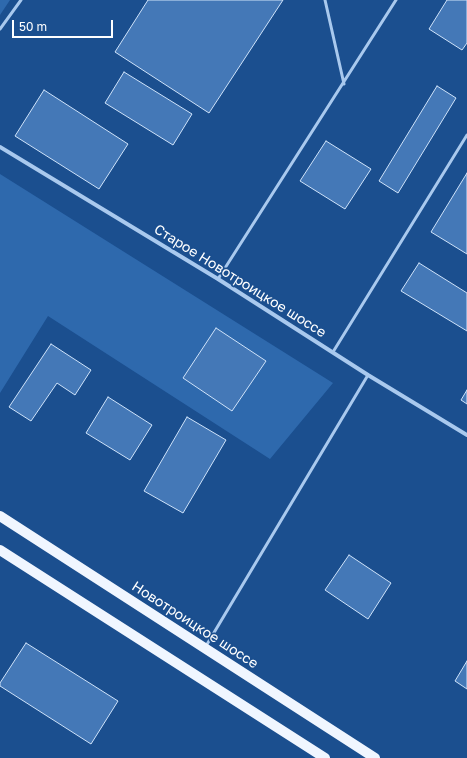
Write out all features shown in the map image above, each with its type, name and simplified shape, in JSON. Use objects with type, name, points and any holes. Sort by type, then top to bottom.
[{"type":"main road","name":"Новотроицкое шоссе","points":[[0,516],[375,758]]},
{"type":"main road","points":[[0,550],[325,758]]},
{"type":"street","name":"Старое Новотроицкое шоссе","points":[[0,146],[218,279],[368,375],[467,435]]},
{"type":"lane","points":[[0,29],[21,0]]},
{"type":"lane","points":[[325,0],[344,84]]},
{"type":"lane","points":[[218,279],[344,84],[396,0]]},
{"type":"lane","points":[[333,352],[467,135]]},
{"type":"lane","points":[[204,648],[368,375]]},
{"type":"shaded area","points":[[0,0],[10,0],[0,15]]},
{"type":"shaded area","points":[[0,174],[333,383],[270,459],[48,316],[0,393]]},
{"type":"building","points":[[148,0],[283,0],[209,113],[115,52]]},
{"type":"building","points":[[447,0],[467,0],[467,43],[462,50],[429,29]]},
{"type":"building","points":[[124,72],[192,114],[173,145],[105,103]]},
{"type":"building","points":[[437,86],[456,98],[398,193],[379,181]]},
{"type":"building","points":[[44,90],[128,144],[99,189],[15,136]]},
{"type":"building","points":[[326,141],[371,169],[345,209],[300,181]]},
{"type":"building","points":[[467,173],[467,254],[431,232]]},
{"type":"building","points":[[419,263],[467,293],[467,331],[401,291]]},
{"type":"building","points":[[216,328],[266,361],[232,411],[183,378]]},
{"type":"building","points":[[51,344],[91,370],[75,395],[57,383],[31,421],[9,407]]},
{"type":"building","points":[[467,390],[467,404],[461,400]]},
{"type":"building","points":[[108,397],[152,425],[130,460],[86,433]]},
{"type":"building","points":[[187,417],[226,440],[183,513],[144,491]]},
{"type":"building","points":[[349,555],[391,583],[368,619],[325,590]]},
{"type":"building","points":[[26,643],[118,701],[91,744],[0,686],[0,683]]},
{"type":"building","points":[[467,661],[467,689],[455,681]]}]
